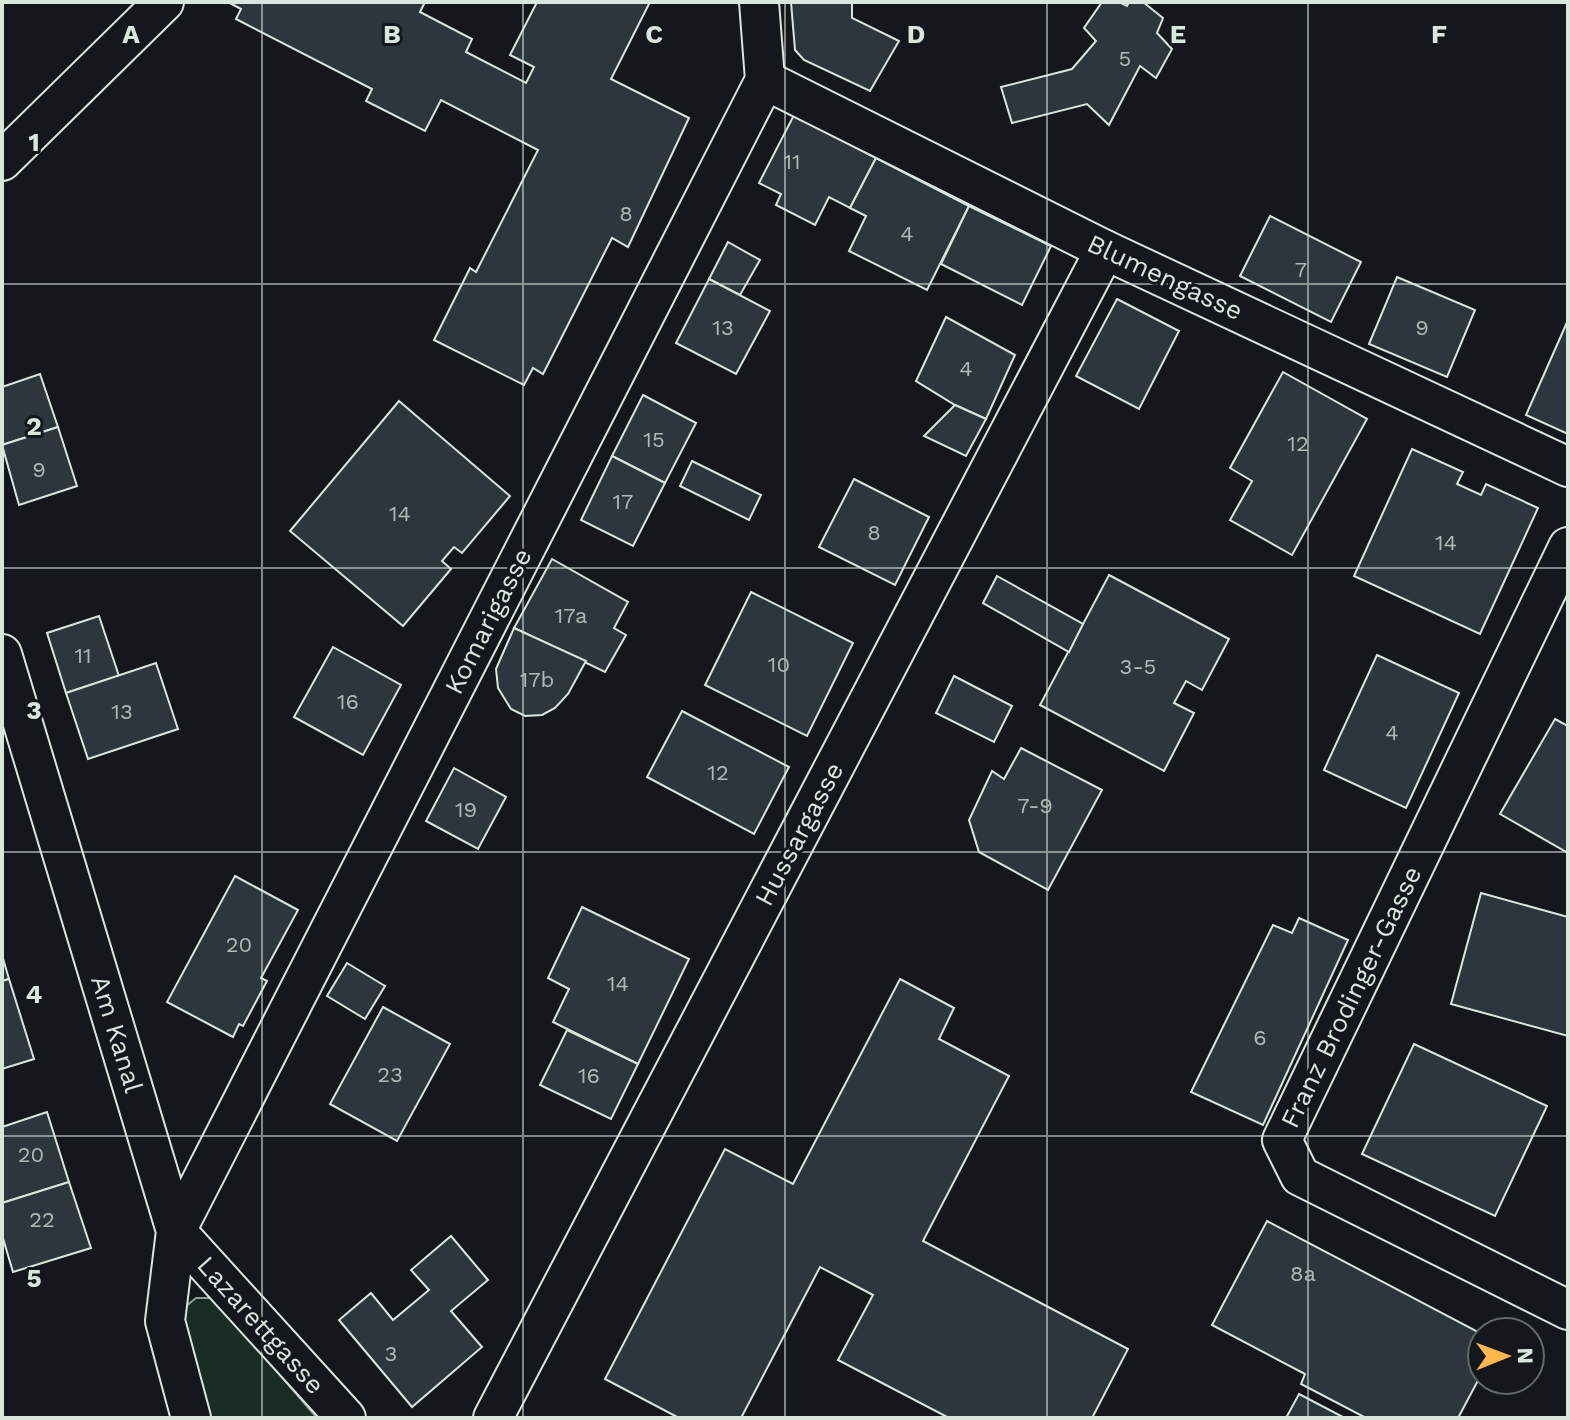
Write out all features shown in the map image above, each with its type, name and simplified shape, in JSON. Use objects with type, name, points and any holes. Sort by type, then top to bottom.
[{"type":"street","points":[[2,161],[164,2]]},
{"type":"street","points":[[759,2],[765,80]]},
{"type":"street","name":"Blumengasse","points":[[765,80],[1105,250],[1568,467]]},
{"type":"street","name":"Komarigasse","points":[[176,1231],[765,80]]},
{"type":"street","name":"Hussargasse","points":[[493,1418],[1105,250]]},
{"type":"street","name":"Franz Brodinger-Gasse","points":[[1568,547],[1282,1140],[1300,1176],[1568,1310]]},
{"type":"street","name":"Am Kanal","points":[[2,654],[176,1231],[165,1321],[191,1418]]},
{"type":"street","name":"Lazarettgasse","points":[[176,1231],[346,1418]]},
{"type":"green space","points":[[196,1298],[210,1298],[218,1303],[317,1418],[205,1418],[182,1345],[185,1307]]},
{"type":"building","points":[[228,2],[421,2],[424,4],[420,12],[472,39],[466,52],[526,83],[534,67],[510,55],[537,2],[650,2],[611,79],[689,118],[628,247],[612,238],[543,374],[533,368],[524,385],[434,340],[470,268],[476,272],[538,150],[441,100],[425,131],[366,101],[372,89],[236,19],[241,9]]},
{"type":"building","points":[[791,2],[852,2],[852,18],[899,41],[870,91],[804,60],[795,50]]},
{"type":"building","points":[[1102,2],[1119,2],[1127,6],[1129,2],[1143,2],[1163,18],[1157,33],[1172,49],[1156,78],[1140,66],[1109,125],[1087,104],[1012,123],[1001,87],[1072,69],[1096,41],[1084,28]]},
{"type":"building","points":[[794,115],[876,158],[850,208],[829,197],[815,225],[776,205],[781,194],[759,183]]},
{"type":"building","points":[[876,158],[969,206],[927,290],[849,251],[866,216],[850,208]]},
{"type":"building","points":[[969,206],[1051,246],[1022,305],[941,264]]},
{"type":"building","points":[[1270,216],[1361,262],[1331,322],[1240,276]]},
{"type":"building","points":[[728,242],[760,260],[740,295],[709,279]]},
{"type":"building","points":[[1397,277],[1475,310],[1447,377],[1369,344]]},
{"type":"building","points":[[709,279],[770,311],[736,374],[676,343]]},
{"type":"building","points":[[1117,299],[1179,331],[1139,409],[1076,376]]},
{"type":"building","points":[[946,317],[1015,355],[986,419],[955,405],[916,381]]},
{"type":"building","points":[[1568,320],[1568,434],[1526,415]]},
{"type":"building","points":[[1283,372],[1367,419],[1292,555],[1230,520],[1252,481],[1230,468]]},
{"type":"building","points":[[40,374],[58,427],[2,445],[2,387]]},
{"type":"building","points":[[643,395],[696,423],[665,483],[612,456]]},
{"type":"building","points":[[399,401],[510,496],[462,553],[454,547],[442,561],[451,569],[403,626],[290,531]]},
{"type":"building","points":[[955,405],[986,419],[966,456],[924,436]]},
{"type":"building","points":[[58,427],[77,486],[19,505],[2,445]]},
{"type":"building","points":[[1412,449],[1463,472],[1457,484],[1481,495],[1486,484],[1538,508],[1480,634],[1354,576]]},
{"type":"building","points":[[612,456],[665,483],[633,546],[581,520]]},
{"type":"building","points":[[692,461],[761,495],[749,520],[680,486]]},
{"type":"building","points":[[854,479],[929,517],[895,585],[819,547]]},
{"type":"building","points":[[552,559],[628,602],[614,628],[626,635],[605,672],[514,628]]},
{"type":"building","points":[[1109,575],[1229,639],[1202,690],[1186,681],[1174,703],[1194,713],[1164,771],[1040,705]]},
{"type":"building","points":[[997,576],[1083,624],[1069,652],[983,603]]},
{"type":"building","points":[[751,592],[853,643],[807,736],[705,685]]},
{"type":"building","points":[[99,616],[119,676],[66,693],[47,633]]},
{"type":"building","points":[[514,628],[586,661],[568,694],[555,708],[542,715],[525,716],[511,709],[498,688],[496,669]]},
{"type":"building","points":[[333,647],[401,685],[363,755],[294,717]]},
{"type":"building","points":[[1377,655],[1459,693],[1406,808],[1324,770]]},
{"type":"building","points":[[156,663],[178,729],[88,759],[66,693]]},
{"type":"building","points":[[954,676],[1012,706],[994,742],[936,713]]},
{"type":"building","points":[[682,711],[789,767],[754,834],[647,777]]},
{"type":"building","points":[[1555,719],[1568,726],[1568,853],[1500,814]]},
{"type":"building","points":[[1021,748],[1102,790],[1048,890],[979,852],[969,820],[992,771],[1004,779]]},
{"type":"building","points":[[454,768],[506,797],[478,849],[426,821]]},
{"type":"building","points":[[235,876],[298,910],[261,978],[267,981],[243,1026],[239,1024],[233,1037],[167,1002]]},
{"type":"building","points":[[1481,893],[1568,917],[1568,1036],[1451,1004]]},
{"type":"building","points":[[582,907],[689,959],[638,1064],[553,1022],[569,989],[548,978]]},
{"type":"building","points":[[1299,918],[1348,940],[1263,1125],[1191,1092],[1273,925],[1292,933]]},
{"type":"building","points":[[2,955],[9,979],[2,981]]},
{"type":"building","points":[[347,963],[385,986],[365,1019],[327,996]]},
{"type":"building","points":[[9,979],[34,1059],[2,1069],[2,981]]},
{"type":"building","points":[[900,979],[954,1008],[939,1039],[1009,1076],[923,1241],[1128,1349],[1092,1418],[949,1418],[838,1360],[873,1295],[820,1267],[741,1418],[679,1418],[605,1379],[725,1149],[793,1184]]},
{"type":"building","points":[[383,1007],[450,1044],[397,1141],[330,1104]]},
{"type":"building","points":[[567,1030],[638,1064],[611,1119],[540,1085]]},
{"type":"building","points":[[1414,1044],[1547,1106],[1495,1216],[1362,1154]]},
{"type":"building","points":[[47,1112],[69,1182],[2,1203],[2,1127]]},
{"type":"building","points":[[69,1182],[91,1248],[13,1272],[2,1235],[2,1203]]},
{"type":"building","points":[[1267,1221],[1466,1326],[1466,1396],[1470,1396],[1458,1418],[1366,1418],[1301,1384],[1305,1374],[1212,1325]]},
{"type":"building","points":[[451,1236],[488,1280],[451,1311],[482,1347],[412,1407],[339,1320],[371,1293],[393,1320],[429,1290],[411,1270]]},
{"type":"building","points":[[1299,1394],[1343,1417],[1286,1418]]}]
